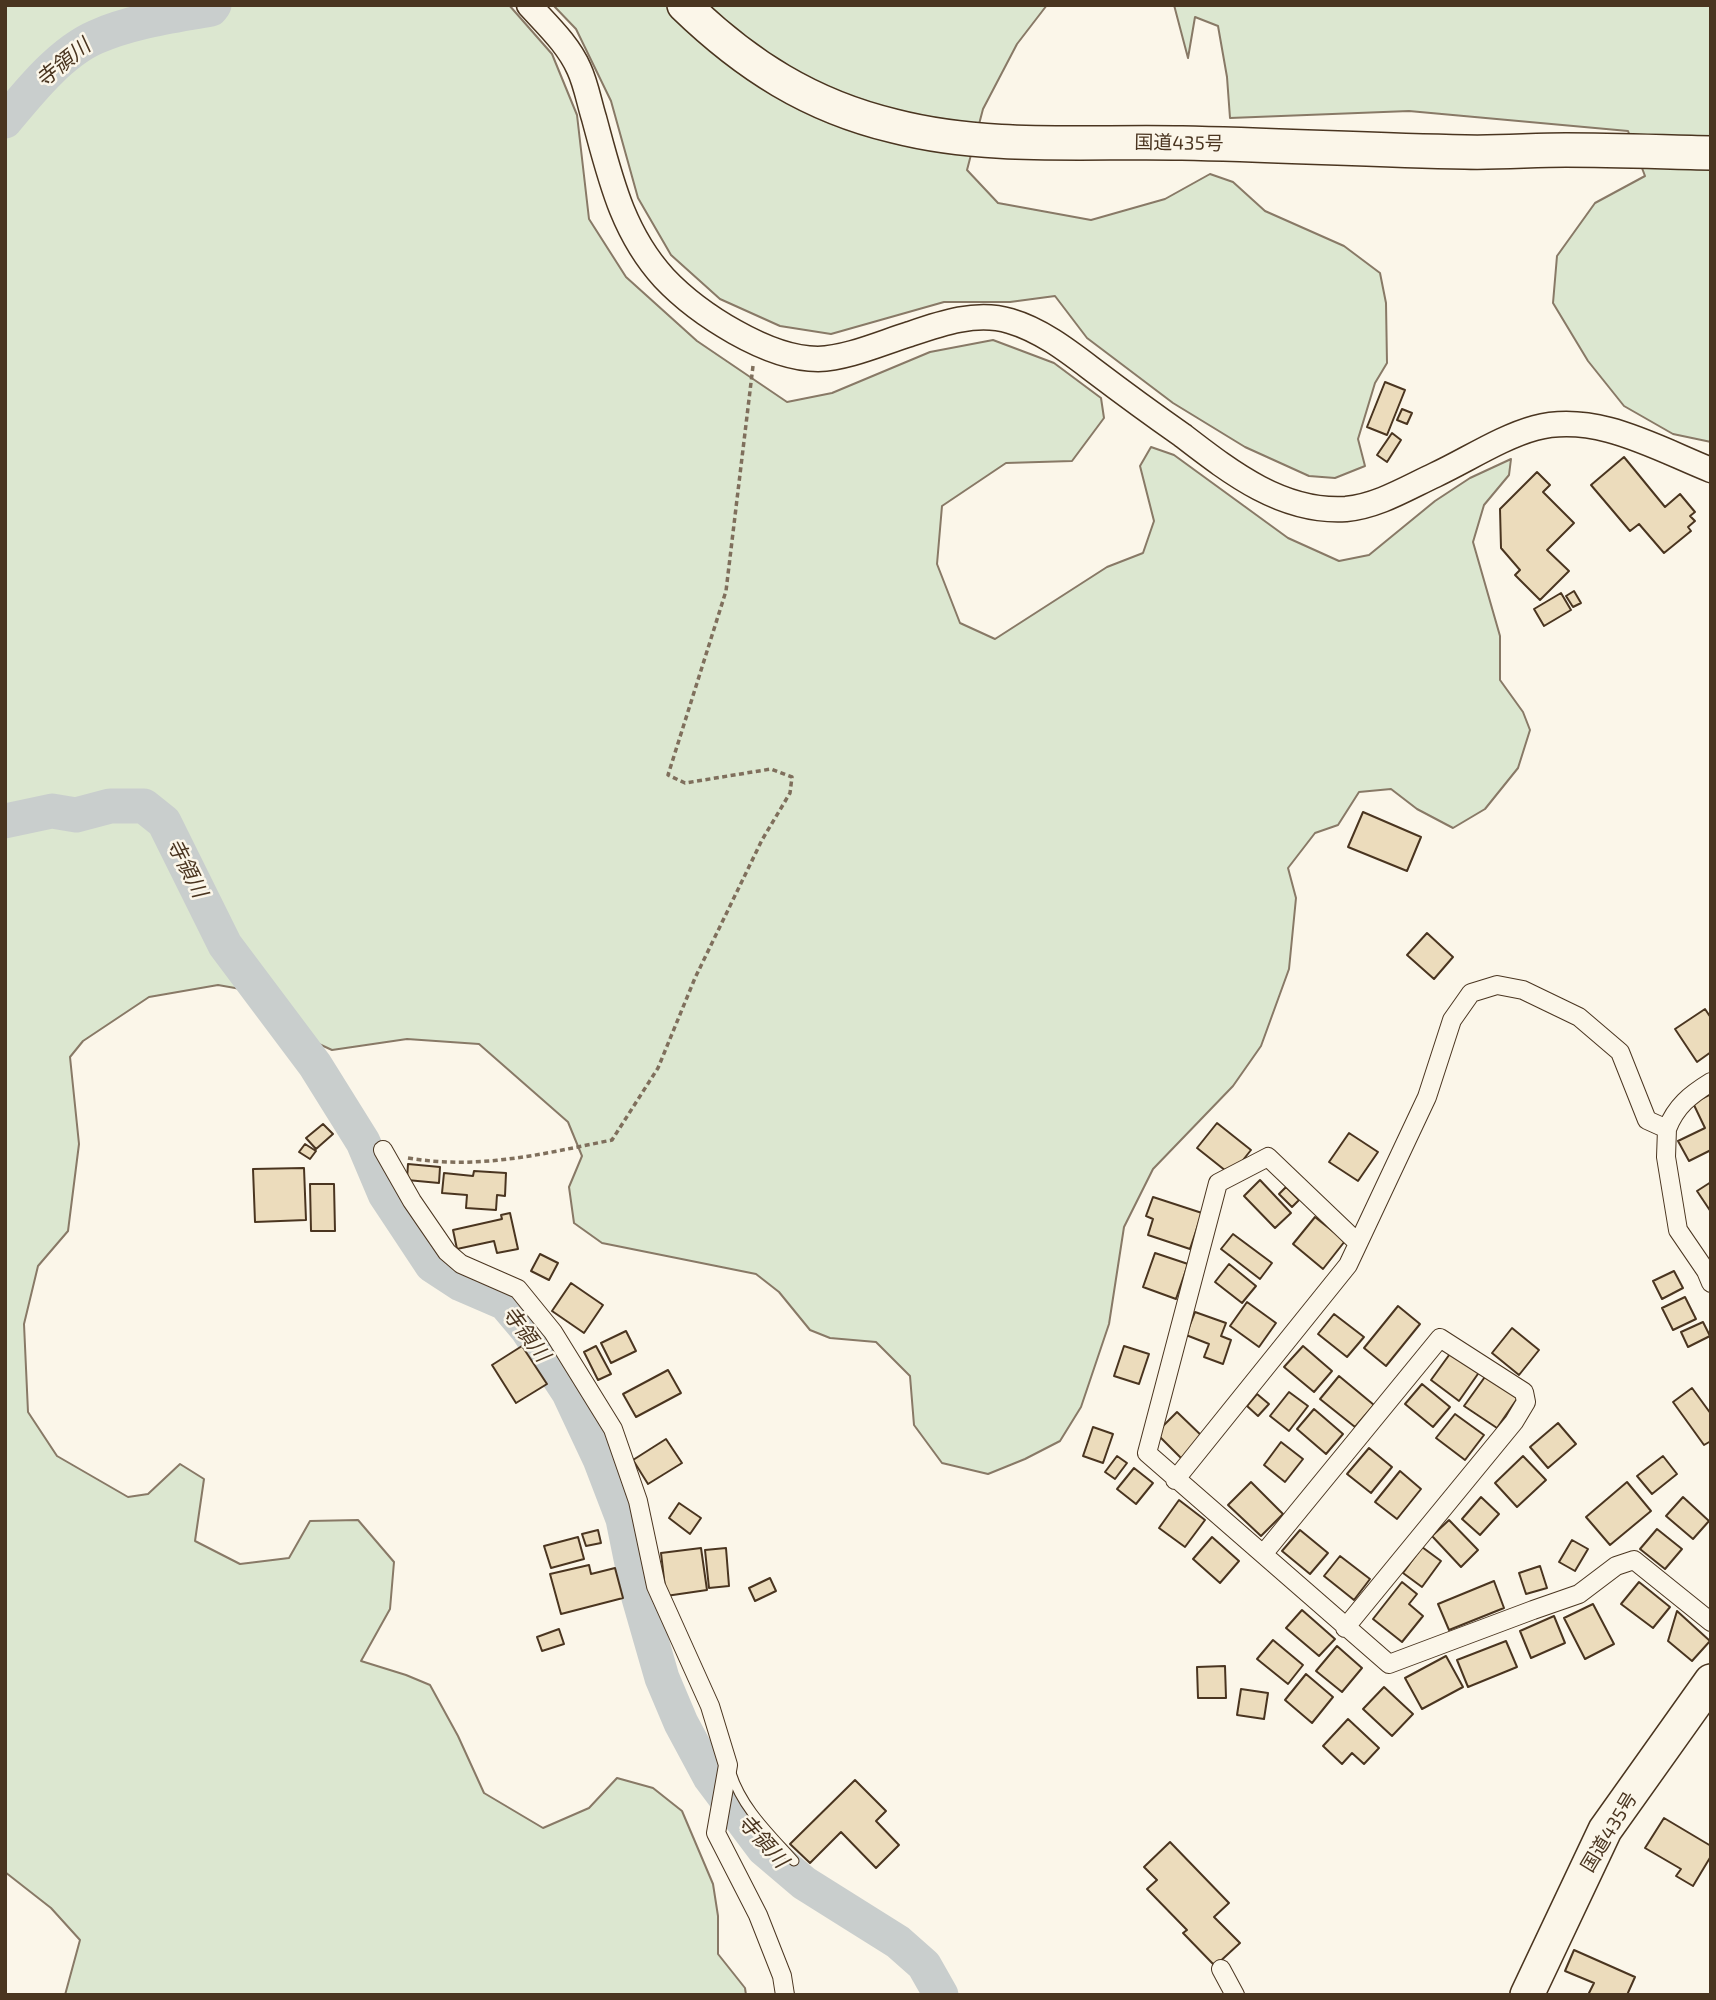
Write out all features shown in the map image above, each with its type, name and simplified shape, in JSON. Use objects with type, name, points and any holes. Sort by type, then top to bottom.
[{"type":"highway","name":"国道435号","points":[[684,5],[753,65],[803,93],[894,127],[951,138],[1017,142],[1242,144],[1468,152],[1567,150],[1711,153]]},
{"type":"highway","name":"国道435号","points":[[1527,1995],[1605,1830],[1711,1681]]},
{"type":"street","points":[[529,5],[564,44],[580,70],[613,185],[632,235],[665,279],[703,310],[755,344],[793,358],[821,359],[842,355],[943,322],[980,317],[1008,320],[1035,331],[1078,359],[1234,474],[1273,495],[1307,507],[1348,509],[1383,500],[1537,427],[1584,423],[1618,432],[1711,470]]},
{"type":"street","points":[[1175,1480],[1348,1265],[1427,1097],[1452,1020],[1471,993],[1497,985],[1523,990],[1579,1017],[1620,1052],[1647,1120],[1667,1129]]},
{"type":"street","points":[[1711,1082],[1686,1098],[1672,1114],[1667,1129],[1666,1157],[1678,1230],[1711,1283]]},
{"type":"street","points":[[386,1156],[412,1202],[447,1252],[461,1264],[518,1289],[553,1332],[613,1429],[638,1501],[656,1586],[710,1706],[727,1770],[716,1833],[758,1915],[782,1976],[785,1995]]},
{"type":"street","points":[[1357,1243],[1268,1157],[1218,1183],[1147,1453],[1175,1480],[1264,1553],[1345,1628],[1390,1664],[1579,1594],[1616,1566],[1634,1560],[1711,1622]]},
{"type":"street","points":[[1264,1553],[1440,1338],[1524,1392],[1526,1402],[1514,1422],[1345,1628]]},
{"type":"street","points":[[1221,1969],[1235,1995]]},
{"type":"lane","points":[[727,1770],[736,1789],[760,1824],[794,1861]]},
{"type":"path","points":[[386,1156],[438,1163],[512,1160],[612,1140],[658,1068],[695,978],[762,840],[790,793],[792,777],[771,769],[685,783],[668,775],[726,591],[755,344]]},
{"type":"green space","points":[[5,5],[509,5],[552,54],[577,115],[589,219],[626,277],[697,341],[787,402],[832,393],[930,352],[993,340],[1054,363],[1101,398],[1104,418],[1072,461],[1006,463],[942,506],[937,564],[960,623],[995,639],[1107,567],[1143,553],[1154,521],[1140,466],[1151,447],[1174,455],[1288,538],[1339,561],[1369,555],[1435,501],[1470,478],[1511,459],[1509,475],[1484,505],[1473,542],[1500,636],[1500,680],[1523,712],[1530,730],[1518,768],[1485,809],[1453,828],[1417,809],[1391,789],[1359,792],[1338,825],[1315,833],[1288,868],[1296,898],[1289,969],[1261,1046],[1233,1086],[1153,1169],[1124,1227],[1109,1324],[1081,1407],[1060,1441],[1025,1459],[988,1474],[942,1463],[914,1425],[910,1376],[876,1342],[830,1338],[810,1330],[779,1292],[756,1274],[602,1243],[574,1223],[569,1187],[582,1156],[568,1122],[479,1044],[407,1039],[332,1050],[306,1038],[269,994],[218,985],[149,997],[83,1041],[70,1057],[79,1144],[68,1231],[38,1266],[24,1324],[28,1412],[57,1456],[128,1497],[148,1494],[180,1464],[204,1479],[195,1541],[240,1564],[289,1558],[310,1521],[358,1520],[394,1562],[390,1609],[361,1661],[430,1685],[458,1736],[484,1793],[543,1828],[589,1808],[617,1778],[653,1788],[682,1811],[713,1884],[718,1916],[718,1954],[745,1988],[746,1995],[65,1995],[80,1940],[51,1908],[5,1872]]},
{"type":"green space","points":[[553,5],[1047,5],[1017,44],[983,109],[967,170],[998,203],[1091,220],[1165,199],[1210,174],[1233,182],[1265,211],[1344,246],[1380,273],[1386,303],[1387,363],[1375,383],[1358,439],[1365,466],[1335,478],[1309,476],[1245,447],[1173,403],[1087,338],[1055,296],[1010,302],[944,302],[831,334],[780,326],[720,299],[671,255],[638,198],[611,101],[576,29]]},
{"type":"green space","points":[[1174,5],[1711,5],[1711,442],[1673,434],[1624,406],[1588,361],[1553,303],[1557,256],[1595,203],[1645,176],[1628,131],[1409,111],[1230,118],[1227,77],[1218,26],[1195,17],[1188,58]]},
{"type":"building","points":[[1385,382],[1405,390],[1387,435],[1367,427]]},
{"type":"building","points":[[1402,409],[1412,413],[1407,424],[1397,420]]},
{"type":"building","points":[[1392,433],[1401,440],[1387,462],[1377,455]]},
{"type":"building","points":[[1624,457],[1665,507],[1680,494],[1695,512],[1690,516],[1695,521],[1688,527],[1691,531],[1664,553],[1639,524],[1630,531],[1591,485]]},
{"type":"building","points":[[1537,472],[1550,485],[1543,492],[1574,523],[1547,550],[1569,571],[1540,600],[1515,575],[1520,570],[1501,548],[1500,509]]},
{"type":"building","points":[[1574,591],[1581,603],[1573,607],[1566,596]]},
{"type":"building","points":[[1561,593],[1571,610],[1544,626],[1534,609]]},
{"type":"building","points":[[1363,812],[1421,837],[1407,871],[1348,847]]},
{"type":"building","points":[[1427,933],[1453,957],[1434,979],[1407,955]]},
{"type":"building","points":[[1705,1009],[1711,1018],[1711,1052],[1697,1062],[1675,1029]]},
{"type":"building","points":[[1711,1094],[1711,1150],[1689,1161],[1678,1141],[1705,1128],[1693,1103]]},
{"type":"building","points":[[1217,1123],[1251,1150],[1231,1175],[1197,1148]]},
{"type":"building","points":[[323,1124],[333,1134],[316,1149],[306,1138]]},
{"type":"building","points":[[1349,1133],[1378,1152],[1358,1181],[1329,1162]]},
{"type":"building","points":[[305,1144],[316,1151],[310,1159],[299,1152]]},
{"type":"building","points":[[408,1164],[440,1167],[439,1183],[407,1180]]},
{"type":"building","points":[[304,1168],[306,1220],[255,1222],[253,1169]]},
{"type":"building","points":[[474,1171],[506,1173],[505,1196],[497,1195],[496,1210],[466,1208],[467,1195],[442,1193],[444,1173],[473,1176]]},
{"type":"building","points":[[1260,1180],[1291,1213],[1275,1228],[1244,1196]]},
{"type":"building","points":[[1711,1182],[1711,1212],[1697,1191]]},
{"type":"building","points":[[310,1184],[334,1184],[335,1231],[311,1231]]},
{"type":"building","points":[[1286,1187],[1299,1200],[1292,1207],[1279,1194]]},
{"type":"building","points":[[1153,1197],[1202,1213],[1190,1249],[1148,1235],[1153,1219],[1146,1216]]},
{"type":"building","points":[[510,1213],[518,1249],[497,1253],[494,1241],[457,1249],[453,1230],[502,1219],[501,1215]]},
{"type":"building","points":[[1315,1217],[1345,1241],[1323,1269],[1293,1244]]},
{"type":"building","points":[[1233,1234],[1272,1263],[1260,1279],[1221,1249]]},
{"type":"building","points":[[1155,1253],[1188,1264],[1176,1299],[1143,1287]]},
{"type":"building","points":[[540,1254],[558,1263],[549,1280],[531,1271]]},
{"type":"building","points":[[1229,1264],[1256,1286],[1242,1303],[1215,1282]]},
{"type":"building","points":[[1674,1271],[1683,1288],[1662,1299],[1653,1281]]},
{"type":"building","points":[[571,1283],[603,1305],[584,1333],[552,1311]]},
{"type":"building","points":[[1685,1297],[1696,1319],[1673,1330],[1662,1308]]},
{"type":"building","points":[[1247,1302],[1276,1323],[1259,1347],[1230,1326]]},
{"type":"building","points":[[1398,1306],[1420,1324],[1386,1366],[1364,1348]]},
{"type":"building","points":[[1195,1312],[1226,1323],[1221,1336],[1231,1340],[1223,1364],[1204,1357],[1209,1344],[1186,1335]]},
{"type":"building","points":[[1334,1314],[1364,1337],[1347,1357],[1318,1334]]},
{"type":"building","points":[[1703,1322],[1710,1336],[1688,1347],[1681,1332]]},
{"type":"building","points":[[1512,1328],[1539,1350],[1519,1375],[1492,1353]]},
{"type":"building","points":[[626,1331],[636,1351],[611,1363],[601,1343]]},
{"type":"building","points":[[522,1346],[547,1384],[516,1403],[492,1365]]},
{"type":"building","points":[[596,1346],[611,1374],[598,1380],[584,1352]]},
{"type":"building","points":[[1124,1346],[1149,1354],[1139,1384],[1114,1376]]},
{"type":"building","points":[[1303,1346],[1332,1371],[1314,1392],[1284,1367]]},
{"type":"building","points":[[1452,1351],[1480,1371],[1459,1401],[1431,1380]]},
{"type":"building","points":[[668,1370],[681,1393],[636,1417],[623,1394]]},
{"type":"building","points":[[1487,1374],[1519,1396],[1497,1428],[1464,1406]]},
{"type":"building","points":[[1339,1376],[1374,1405],[1355,1427],[1320,1399]]},
{"type":"building","points":[[1422,1384],[1450,1407],[1433,1427],[1405,1404]]},
{"type":"building","points":[[1692,1388],[1711,1414],[1711,1441],[1704,1445],[1673,1402]]},
{"type":"building","points":[[1289,1392],[1308,1406],[1289,1431],[1270,1416]]},
{"type":"building","points":[[1257,1394],[1269,1404],[1258,1416],[1247,1406]]},
{"type":"building","points":[[1314,1409],[1343,1434],[1326,1454],[1297,1429]]},
{"type":"building","points":[[1177,1412],[1204,1438],[1183,1460],[1156,1433]]},
{"type":"building","points":[[1455,1414],[1484,1435],[1465,1460],[1436,1438]]},
{"type":"building","points":[[1558,1423],[1576,1444],[1548,1468],[1530,1447]]},
{"type":"building","points":[[1093,1427],[1113,1434],[1103,1463],[1083,1456]]},
{"type":"building","points":[[666,1439],[682,1463],[648,1484],[633,1460]]},
{"type":"building","points":[[1281,1442],[1303,1459],[1285,1482],[1264,1465]]},
{"type":"building","points":[[1369,1448],[1392,1467],[1371,1493],[1347,1474]]},
{"type":"building","points":[[1117,1456],[1127,1463],[1115,1479],[1105,1472]]},
{"type":"building","points":[[1523,1456],[1546,1480],[1517,1507],[1495,1483]]},
{"type":"building","points":[[1663,1456],[1677,1474],[1652,1494],[1637,1476]]},
{"type":"building","points":[[1134,1468],[1153,1483],[1136,1504],[1117,1489]]},
{"type":"building","points":[[1400,1471],[1421,1489],[1397,1519],[1375,1502]]},
{"type":"building","points":[[1251,1482],[1283,1514],[1261,1536],[1228,1505]]},
{"type":"building","points":[[1627,1482],[1651,1511],[1610,1545],[1586,1517]]},
{"type":"building","points":[[1481,1497],[1499,1514],[1480,1535],[1462,1519]]},
{"type":"building","points":[[1683,1497],[1709,1521],[1693,1539],[1666,1516]]},
{"type":"building","points":[[1179,1500],[1205,1520],[1185,1547],[1159,1528]]},
{"type":"building","points":[[679,1503],[701,1518],[690,1534],[669,1518]]},
{"type":"building","points":[[1449,1520],[1478,1550],[1461,1567],[1432,1536]]},
{"type":"building","points":[[1657,1529],[1682,1549],[1665,1569],[1640,1549]]},
{"type":"building","points":[[598,1530],[601,1543],[586,1546],[582,1534]]},
{"type":"building","points":[[1300,1530],[1328,1553],[1310,1574],[1282,1551]]},
{"type":"building","points":[[578,1537],[584,1559],[551,1568],[544,1546]]},
{"type":"building","points":[[1212,1537],[1239,1561],[1220,1583],[1193,1559]]},
{"type":"building","points":[[1572,1540],[1588,1549],[1575,1571],[1559,1562]]},
{"type":"building","points":[[1422,1547],[1441,1561],[1422,1587],[1403,1573]]},
{"type":"building","points":[[701,1548],[707,1590],[666,1596],[661,1553]]},
{"type":"building","points":[[726,1548],[729,1586],[709,1588],[705,1550]]},
{"type":"building","points":[[1340,1556],[1370,1579],[1354,1600],[1324,1576]]},
{"type":"building","points":[[589,1565],[591,1574],[615,1568],[623,1598],[561,1614],[550,1574]]},
{"type":"building","points":[[1540,1566],[1547,1588],[1526,1594],[1519,1573]]},
{"type":"building","points":[[770,1578],[776,1591],[755,1601],[749,1588]]},
{"type":"building","points":[[1494,1581],[1504,1608],[1449,1630],[1438,1604]]},
{"type":"building","points":[[1402,1582],[1417,1594],[1409,1604],[1423,1616],[1402,1642],[1373,1619]]},
{"type":"building","points":[[1639,1582],[1670,1607],[1653,1628],[1621,1604]]},
{"type":"building","points":[[1593,1604],[1614,1644],[1585,1659],[1564,1618]]},
{"type":"building","points":[[1302,1610],[1335,1639],[1319,1656],[1286,1628]]},
{"type":"building","points":[[1677,1611],[1710,1641],[1692,1661],[1668,1641]]},
{"type":"building","points":[[1554,1616],[1565,1643],[1531,1658],[1520,1631]]},
{"type":"building","points":[[559,1629],[564,1644],[542,1651],[537,1637]]},
{"type":"building","points":[[1273,1640],[1303,1665],[1288,1684],[1257,1659]]},
{"type":"building","points":[[1506,1641],[1517,1667],[1468,1687],[1457,1660]]},
{"type":"building","points":[[1337,1646],[1362,1668],[1342,1692],[1316,1671]]},
{"type":"building","points":[[1446,1656],[1463,1687],[1422,1709],[1405,1678]]},
{"type":"building","points":[[1225,1666],[1226,1698],[1198,1698],[1197,1667]]},
{"type":"building","points":[[1306,1674],[1333,1697],[1312,1723],[1285,1700]]},
{"type":"building","points":[[1384,1687],[1413,1714],[1392,1736],[1363,1709]]},
{"type":"building","points":[[1241,1689],[1268,1693],[1264,1719],[1237,1715]]},
{"type":"building","points":[[1348,1719],[1379,1748],[1364,1764],[1352,1753],[1342,1764],[1323,1746]]},
{"type":"building","points":[[855,1780],[886,1811],[876,1821],[899,1845],[876,1868],[841,1832],[810,1863],[790,1844]]},
{"type":"building","points":[[1664,1818],[1711,1846],[1711,1856],[1693,1886],[1676,1876],[1681,1869],[1645,1848]]},
{"type":"building","points":[[1170,1842],[1229,1903],[1214,1917],[1240,1943],[1215,1966],[1183,1933],[1187,1930],[1147,1889],[1157,1880],[1144,1867]]},
{"type":"building","points":[[1574,1950],[1635,1977],[1627,1995],[1588,1995],[1594,1983],[1565,1971]]},
{"type":"waterway","name":"寺領川","points":[[5,121],[46,74],[83,44],[124,27],[211,9],[214,5]]},
{"type":"waterway","name":"寺領川","points":[[5,821],[52,811],[76,815],[110,806],[144,806],[164,822],[225,945],[315,1065],[363,1142],[385,1194],[432,1265],[461,1284],[505,1303],[527,1329],[569,1393],[600,1459],[623,1519],[639,1598],[662,1678],[681,1723],[710,1777],[764,1849],[804,1883],[898,1942],[924,1965],[941,1995]]}]
